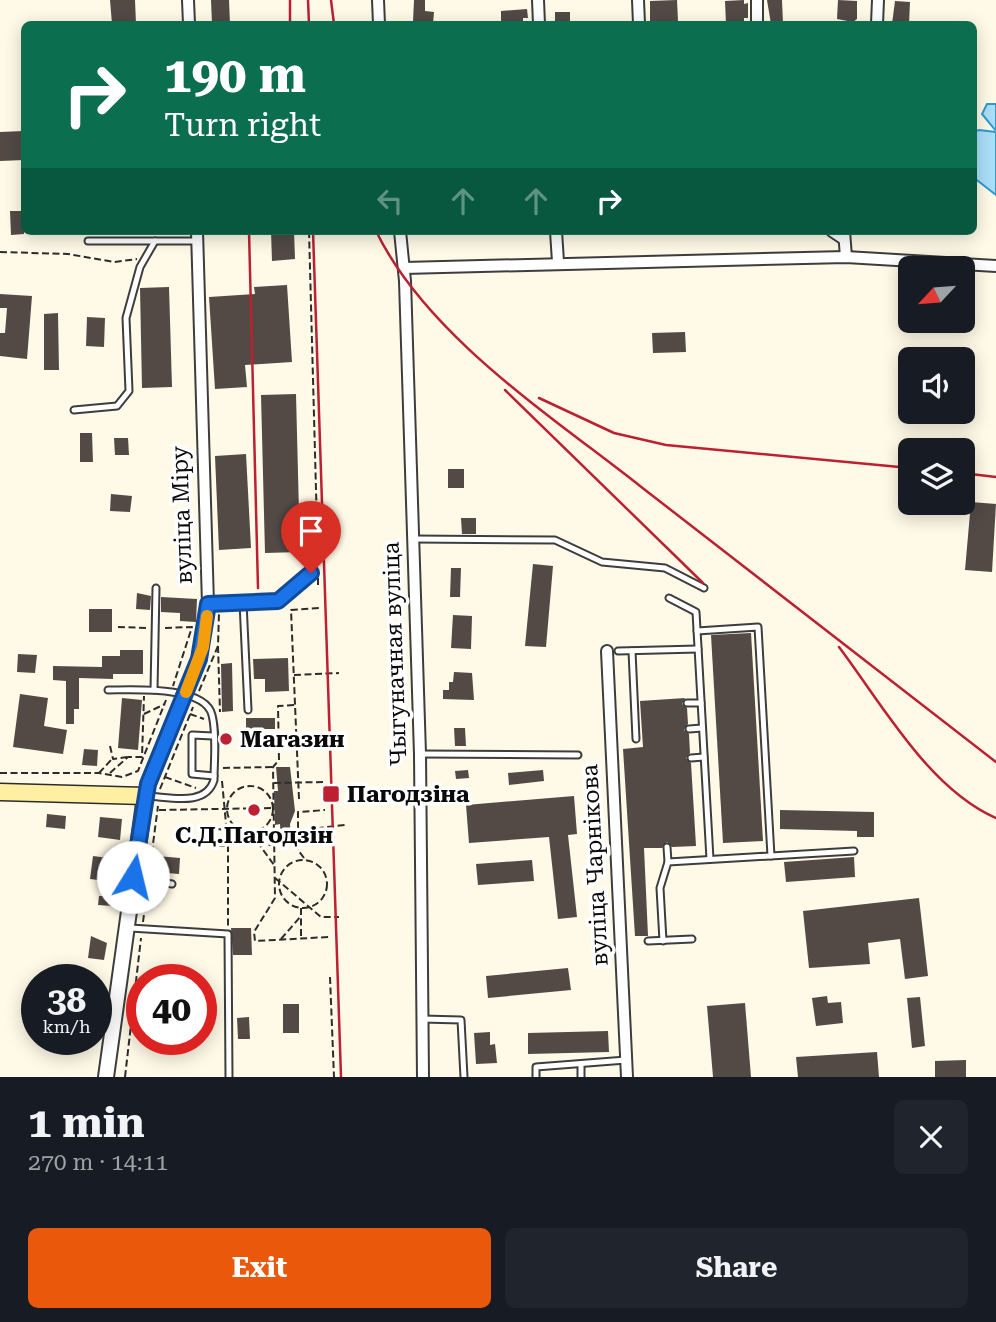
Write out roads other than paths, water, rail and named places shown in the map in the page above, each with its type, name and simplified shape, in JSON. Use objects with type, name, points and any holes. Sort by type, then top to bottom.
[{"type":"main road","points":[[0,792],[154,796]]},
{"type":"street","points":[[188,0],[189,21]]},
{"type":"street","points":[[377,0],[379,21]]},
{"type":"street","points":[[538,0],[539,21]]},
{"type":"street","points":[[638,0],[639,21]]},
{"type":"street","points":[[757,0],[757,21]]},
{"type":"street","points":[[877,21],[878,0]]},
{"type":"street","name":"Чыгуначная вуліца","points":[[400,235],[404,268],[420,754],[423,1077]]},
{"type":"street","points":[[556,235],[558,262]]},
{"type":"street","points":[[844,235],[846,257]]},
{"type":"street","name":"вуліца Міру","points":[[106,1077],[133,877],[154,796],[184,695],[203,647],[213,604],[197,236]]},
{"type":"street","points":[[404,268],[558,262],[846,257],[996,266]]},
{"type":"street","name":"вуліца Чарнікова","points":[[612,651],[627,1077]]},
{"type":"lane","points":[[88,241],[155,241],[197,236]]},
{"type":"lane","points":[[74,410],[117,406],[129,391],[126,318],[145,258],[155,241]]},
{"type":"lane","points":[[213,604],[278,601],[311,573],[314,532]]},
{"type":"lane","points":[[413,540],[555,540],[602,562],[665,568],[704,588]]},
{"type":"lane","points":[[154,691],[156,588]]},
{"type":"lane","points":[[668,598],[696,612],[710,859]]},
{"type":"lane","points":[[243,602],[248,710]]},
{"type":"lane","points":[[697,631],[758,627],[771,856]]},
{"type":"lane","points":[[612,651],[698,649]]},
{"type":"lane","points":[[632,651],[636,739]]},
{"type":"lane","points":[[107,690],[145,690],[184,695],[196,698],[209,708],[214,776],[211,789],[199,798],[154,796]]},
{"type":"lane","points":[[687,703],[701,703]]},
{"type":"lane","points":[[689,729],[702,728]]},
{"type":"lane","points":[[213,736],[192,735],[192,774],[214,776]]},
{"type":"lane","points":[[420,754],[578,755]]},
{"type":"lane","points":[[691,758],[704,757]]},
{"type":"lane","points":[[663,941],[660,888],[668,862],[667,847]]},
{"type":"lane","points":[[668,862],[854,851]]},
{"type":"lane","points":[[133,877],[172,884]]},
{"type":"lane","points":[[126,929],[228,934],[229,1077]]},
{"type":"lane","points":[[648,941],[692,940]]},
{"type":"lane","points":[[422,1019],[461,1020],[464,1077]]},
{"type":"lane","points":[[536,1077],[536,1067],[625,1060]]},
{"type":"lane","points":[[581,1064],[581,1077]]},
{"type":"water","points":[[987,104],[996,104],[996,131],[982,114]]},
{"type":"water","points":[[977,131],[996,132],[996,195],[977,180]]},
{"type":"railway","points":[[290,0],[290,21]]},
{"type":"railway","points":[[308,0],[309,21]]},
{"type":"railway","points":[[331,0],[334,21]]},
{"type":"railway","points":[[249,235],[258,588]]},
{"type":"railway","points":[[313,235],[341,1077]]},
{"type":"railway","points":[[378,235],[398,269],[426,305],[493,371],[996,762]]},
{"type":"railway","points":[[505,390],[703,583]]},
{"type":"railway","points":[[539,398],[614,433],[666,445],[898,467]]},
{"type":"railway","points":[[975,475],[996,477]]},
{"type":"railway","points":[[839,647],[890,719],[928,766],[972,805],[996,818]]},
{"type":"place","name":"Магазин","points":[[226,739]]},
{"type":"place","name":"Пагодзіна","points":[[331,794]]},
{"type":"place","name":"С.Д.Пагодзін","points":[[254,810]]}]
